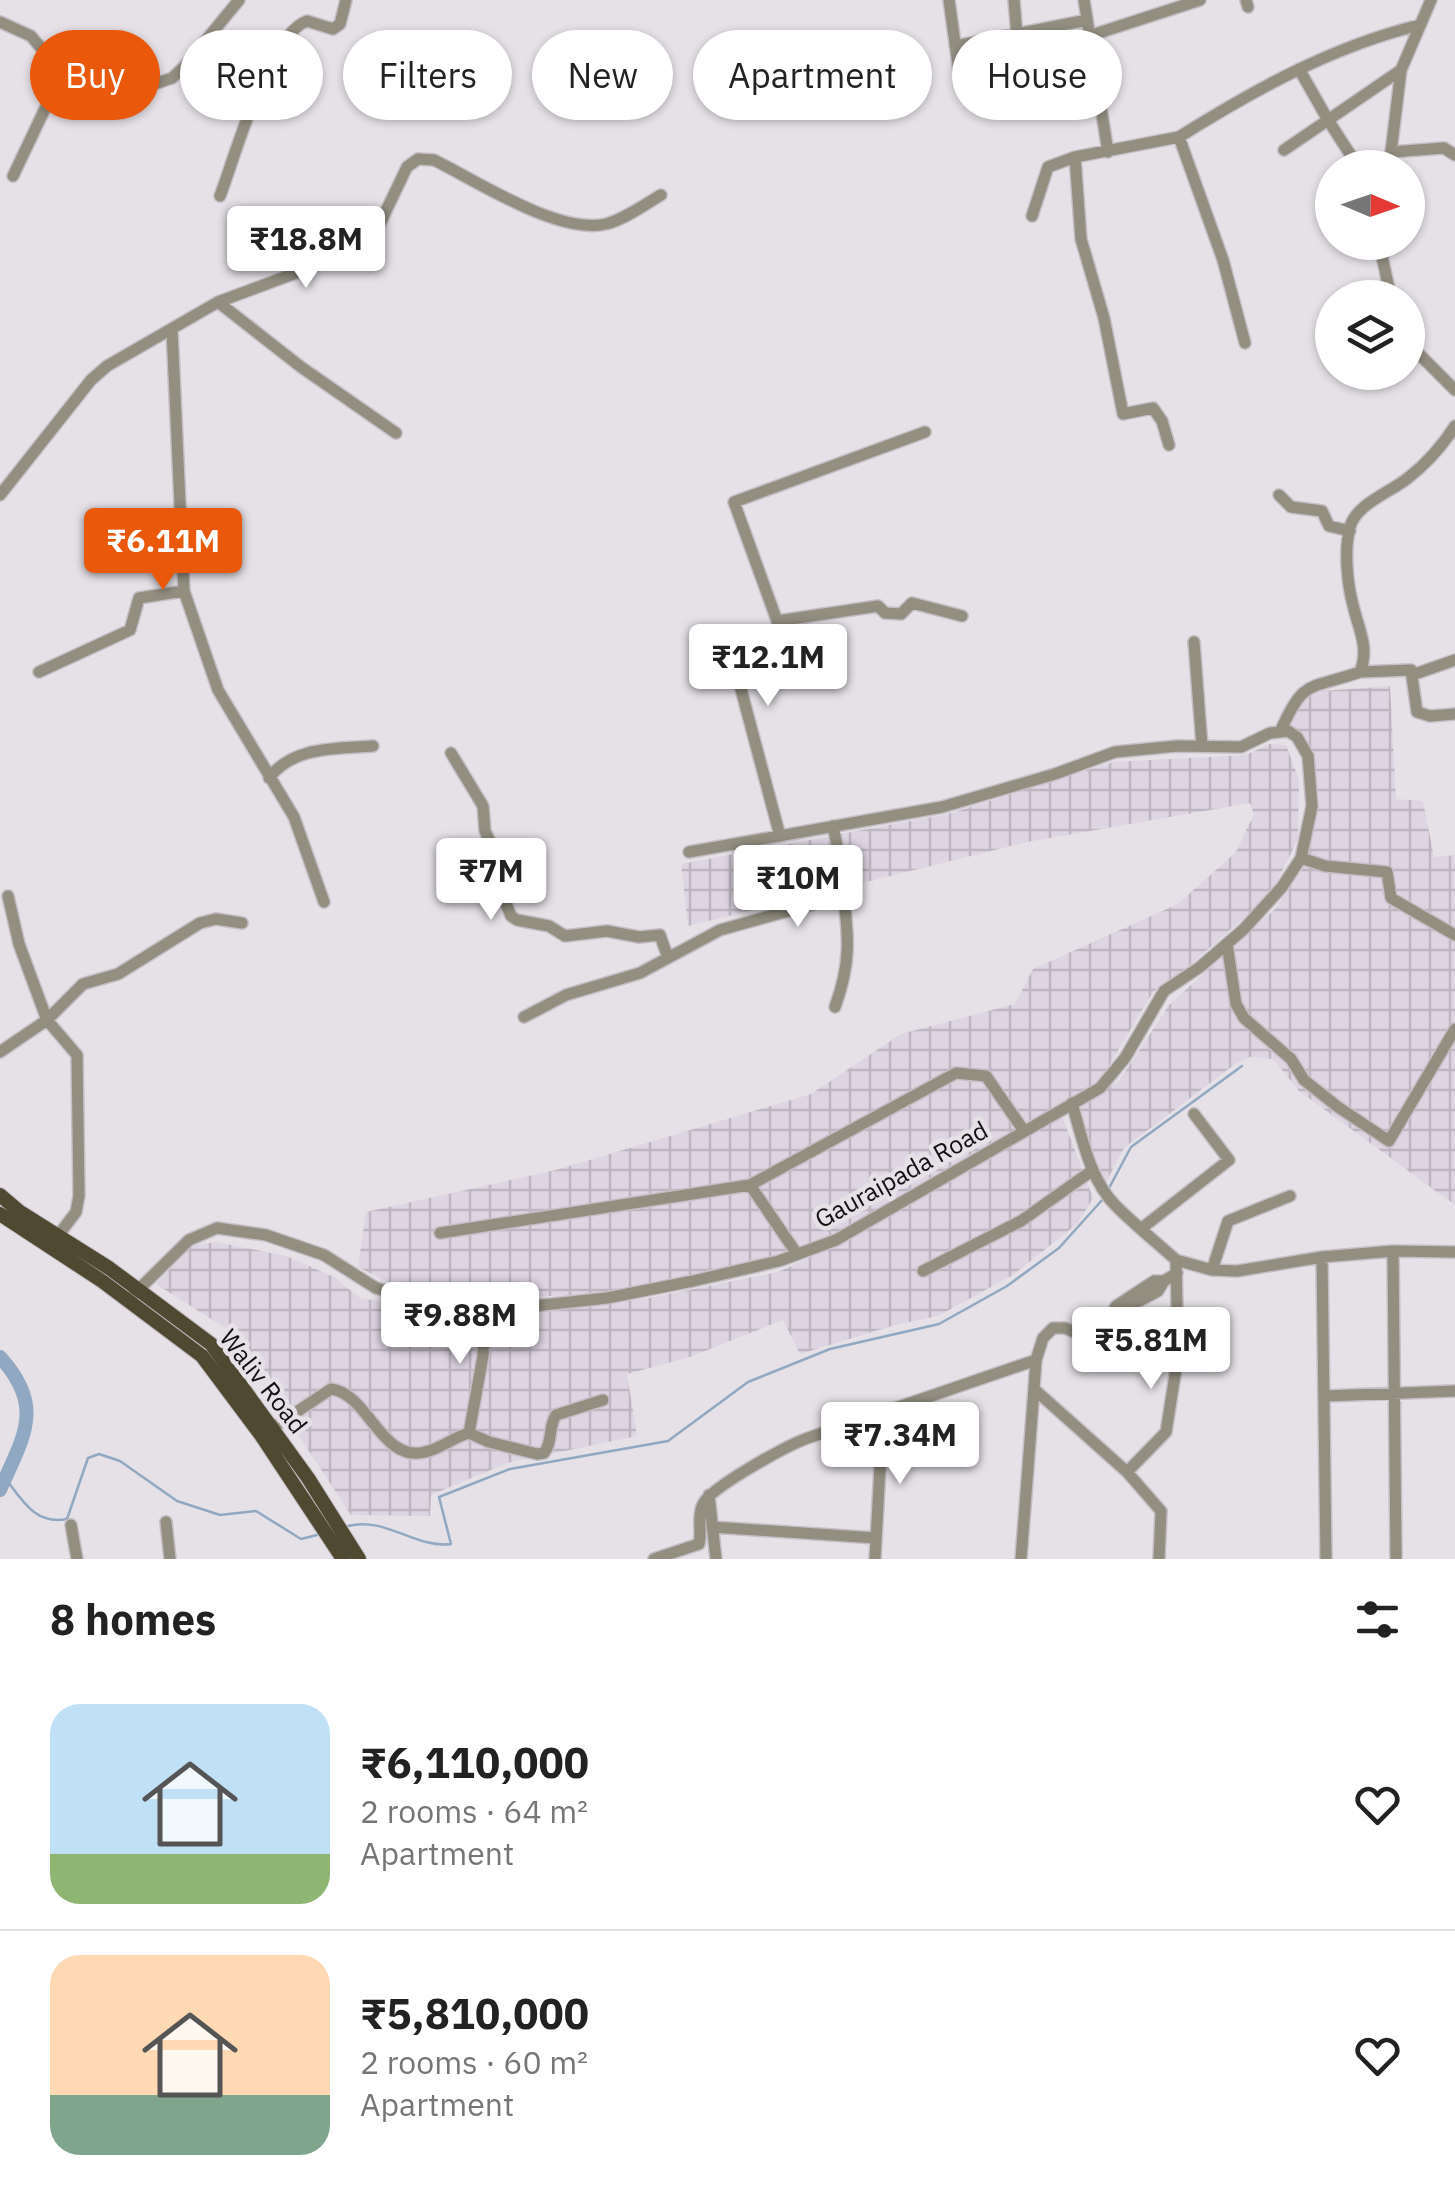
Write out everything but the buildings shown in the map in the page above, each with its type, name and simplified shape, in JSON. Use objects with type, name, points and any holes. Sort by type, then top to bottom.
[{"type":"main road","name":"Waliv Road","points":[[0,1194],[109,1268],[132,1296]]},
{"type":"main road","name":"Waliv Road","points":[[0,1214],[132,1296],[202,1356],[267,1431],[333,1530],[359,1559]]},
{"type":"main road","name":"Waliv Road","points":[[333,1530],[342,1559]]},
{"type":"street","points":[[160,84],[184,67],[239,0]]},
{"type":"street","points":[[220,196],[267,69],[290,31],[307,21],[333,28],[340,24],[346,0]]},
{"type":"street","points":[[949,0],[954,30]]},
{"type":"street","points":[[1014,0],[1016,30]]},
{"type":"street","points":[[1084,0],[1088,30]]},
{"type":"street","points":[[1108,30],[1200,0]]},
{"type":"street","points":[[1430,0],[1401,70],[1392,152],[1444,148],[1455,156]]},
{"type":"street","points":[[1043,30],[1087,20]]},
{"type":"street","points":[[0,22],[30,36]]},
{"type":"street","points":[[1032,216],[1048,167],[1075,157],[1179,137],[1232,104],[1350,46],[1420,25]]},
{"type":"street","points":[[1299,70],[1347,150]]},
{"type":"street","points":[[1284,150],[1401,70]]},
{"type":"street","points":[[13,176],[40,120]]},
{"type":"street","points":[[1103,120],[1108,152]]},
{"type":"street","points":[[1179,137],[1223,260],[1245,343]]},
{"type":"street","points":[[1075,157],[1081,239],[1104,318],[1123,414],[1152,408],[1162,421],[1169,445]]},
{"type":"street","points":[[0,495],[90,380],[107,366],[218,302],[312,267],[374,236],[407,167],[418,159],[434,160],[550,217],[582,224],[603,224],[661,196]]},
{"type":"street","points":[[218,302],[301,367],[396,433]]},
{"type":"street","points":[[172,330],[184,591],[218,690],[294,818],[324,902]]},
{"type":"street","points":[[1425,360],[1455,390]]},
{"type":"street","points":[[1360,672],[1366,654],[1352,604],[1350,530],[1356,515],[1409,477],[1445,442],[1455,426]]},
{"type":"street","points":[[780,836],[738,678],[790,654],[734,502],[925,432]]},
{"type":"street","points":[[1279,495],[1290,508],[1322,510],[1330,526],[1350,530]]},
{"type":"street","points":[[40,672],[130,630],[138,598],[184,591]]},
{"type":"street","points":[[777,621],[878,606],[885,613],[901,614],[912,603],[962,616]]},
{"type":"street","points":[[1194,642],[1202,746]]},
{"type":"street","points":[[1412,675],[1455,660]]},
{"type":"street","points":[[688,852],[942,807],[1115,752],[1241,747],[1280,732],[1295,697],[1313,685],[1360,672],[1412,670],[1417,712],[1430,716],[1455,714]]},
{"type":"street","name":"Gauraipada Road","points":[[132,1296],[190,1240],[217,1228],[266,1234],[324,1255],[376,1288],[433,1303],[525,1306],[607,1298],[693,1281],[836,1240],[1100,1088],[1125,1058],[1164,991],[1227,944],[1282,887],[1302,858],[1312,806],[1308,756],[1297,736],[1280,732]]},
{"type":"street","points":[[269,778],[287,760],[306,753],[373,746]]},
{"type":"street","points":[[450,753],[483,806],[484,832],[492,846],[496,878],[511,916],[549,926],[565,936],[607,931],[639,937],[660,935],[668,958]]},
{"type":"street","points":[[833,826],[845,884],[848,936],[846,975],[834,1007]]},
{"type":"street","points":[[1302,858],[1325,866],[1387,872],[1391,898],[1454,932]]},
{"type":"street","points":[[524,1017],[566,995],[640,973],[720,930],[835,898],[843,892]]},
{"type":"street","points":[[8,896],[19,944],[47,1020],[72,1045],[79,1066],[79,1196],[76,1212],[57,1236]]},
{"type":"street","points":[[0,1052],[47,1020],[83,984],[118,974],[200,923],[216,919],[242,924]]},
{"type":"street","points":[[1227,944],[1236,1004],[1244,1018],[1291,1059],[1304,1080],[1389,1141],[1455,1029]]},
{"type":"street","points":[[440,1233],[750,1185],[956,1073],[986,1076],[1024,1131]]},
{"type":"street","points":[[1072,1104],[1102,1186],[1115,1206],[1142,1228],[1176,1267],[1178,1356],[1166,1432],[1127,1472]]},
{"type":"street","points":[[1142,1228],[1228,1160],[1194,1114]]},
{"type":"street","points":[[922,1271],[1021,1221],[1093,1170]]},
{"type":"street","points":[[750,1185],[797,1254]]},
{"type":"street","points":[[1212,1270],[1228,1220],[1290,1196]]},
{"type":"street","points":[[1176,1267],[1236,1272],[1322,1256],[1392,1250],[1455,1252]]},
{"type":"street","points":[[1392,1250],[1396,1559]]},
{"type":"street","points":[[1322,1256],[1326,1559]]},
{"type":"street","points":[[1021,1559],[1036,1360],[1043,1338],[1053,1328],[1066,1328],[1081,1335],[1112,1316],[1116,1306],[1154,1281],[1164,1281],[1176,1267]]},
{"type":"street","points":[[469,1432],[483,1356],[485,1305]]},
{"type":"street","points":[[654,1559],[699,1544],[700,1510],[709,1495],[793,1444],[1036,1360]]},
{"type":"street","points":[[267,1431],[331,1389],[345,1392],[396,1447],[408,1453],[426,1452],[469,1432]]},
{"type":"street","points":[[1034,1389],[1127,1472],[1161,1511],[1159,1559]]},
{"type":"street","points":[[1325,1396],[1455,1390]]},
{"type":"street","points":[[469,1432],[489,1442],[544,1453],[556,1415],[602,1400]]},
{"type":"street","points":[[875,1559],[883,1412]]},
{"type":"street","points":[[709,1495],[716,1559]]},
{"type":"street","points":[[166,1522],[170,1559]]},
{"type":"street","points":[[71,1525],[76,1559]]},
{"type":"street","points":[[712,1527],[876,1538]]},
{"type":"shaded area","points":[[1390,686],[1396,799],[1423,801],[1434,857],[1455,855],[1455,1205],[1299,1091],[1273,1059],[1250,1057],[1235,1064],[1124,1148],[1106,1182],[1089,1144],[1080,1105],[1119,1081],[1169,1005],[1276,908],[1302,870],[1312,829],[1311,763],[1288,726],[1300,700],[1323,691]]},
{"type":"shaded area","points":[[1269,744],[1286,745],[1299,780],[1298,839],[1270,895],[1153,992],[1090,1090],[828,1240],[779,1257],[598,1294],[475,1299],[403,1290],[358,1267],[366,1212],[556,1170],[811,1094],[901,1034],[1015,1004],[1033,969],[1178,904],[1236,852],[1254,814],[1250,803],[1027,842],[688,926],[681,864],[948,814],[1113,762],[1246,755]]},
{"type":"shaded area","points":[[1062,1116],[1093,1198],[1077,1224],[1013,1275],[938,1316],[800,1354],[783,1320],[690,1357],[627,1374],[637,1436],[507,1463],[431,1495],[430,1516],[351,1515],[230,1331],[156,1284],[191,1246],[216,1242],[286,1256],[334,1277],[360,1298],[471,1316],[538,1313],[649,1298],[778,1272],[837,1245]]},
{"type":"waterway","points":[[1109,1188],[1131,1147],[1242,1066]]},
{"type":"waterway","points":[[348,1526],[375,1525],[425,1542],[451,1544],[439,1497],[510,1469],[668,1441],[748,1382],[830,1349],[939,1324],[1007,1286],[1059,1248],[1103,1199]]},
{"type":"waterway","points":[[0,1357],[23,1391],[26,1407],[22,1438],[0,1490]]},
{"type":"waterway","points":[[5,1478],[38,1515],[67,1519],[88,1458],[99,1454],[120,1461],[177,1501],[220,1515],[256,1511],[301,1539],[321,1534]]}]
